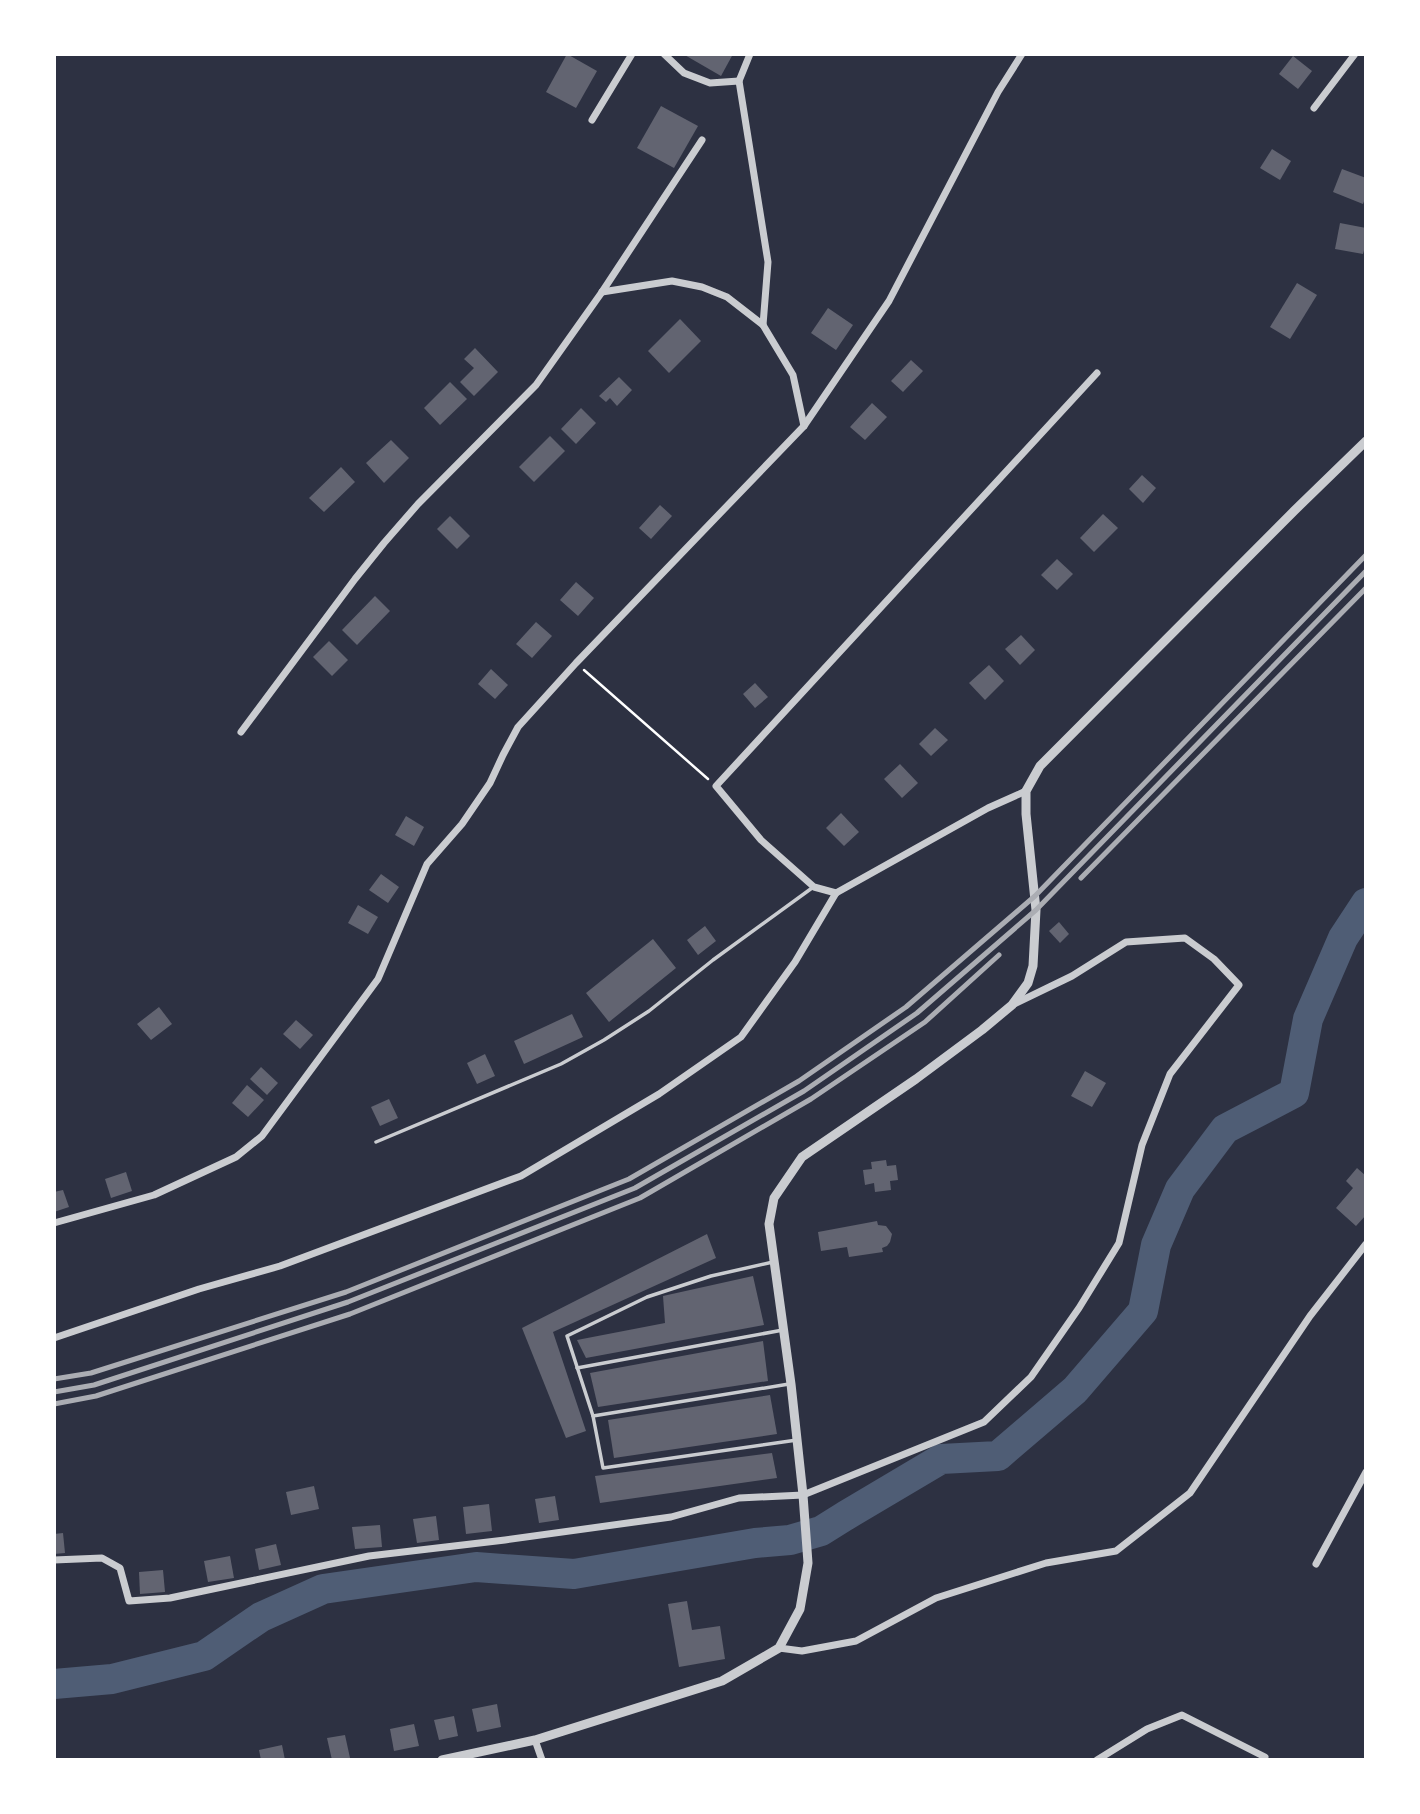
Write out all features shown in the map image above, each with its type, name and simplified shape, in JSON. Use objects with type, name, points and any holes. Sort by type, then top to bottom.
[{"type":"street","points":[[592,120],[632,54]]},
{"type":"street","points":[[664,54],[684,73],[710,83],[739,82]]},
{"type":"street","points":[[750,54],[739,82],[768,262],[763,325]]},
{"type":"street","points":[[54,1223],[154,1195],[236,1157],[262,1136],[378,979],[427,864],[462,824],[491,783],[518,727],[804,426],[889,301],[998,92],[1022,54]]},
{"type":"street","points":[[1314,108],[1355,54]]},
{"type":"street","points":[[241,732],[376,552],[418,504],[536,385],[602,292],[702,140]]},
{"type":"street","points":[[602,292],[672,281],[702,287],[727,297],[763,325],[793,375],[804,426]]},
{"type":"street","points":[[836,894],[814,887],[761,840],[716,786],[1097,373]]},
{"type":"street","points":[[442,1760],[535,1740],[722,1681],[779,1648],[800,1609],[808,1563],[785,1329],[769,1224],[774,1198],[802,1157],[916,1079],[1012,1005],[1028,984],[1033,966],[1036,910],[1026,791],[1040,766],[1366,441]]},
{"type":"street","points":[[54,1338],[199,1289],[281,1266],[521,1176],[659,1094],[741,1037],[795,962],[836,894],[988,808],[1026,791]]},
{"type":"street","points":[[54,1560],[102,1558],[120,1568],[130,1601],[170,1598],[369,1556],[671,1517],[738,1498],[803,1495],[984,1422],[1031,1377],[1079,1308],[1119,1243],[1142,1145],[1170,1074],[1239,985],[1214,959],[1185,938],[1126,942],[1072,976],[1012,1005]]},
{"type":"street","points":[[779,1648],[802,1651],[856,1641],[936,1598],[1045,1563],[1116,1551],[1191,1493],[1310,1316],[1366,1244]]},
{"type":"street","points":[[1316,1564],[1366,1472]]},
{"type":"street","points":[[1097,1760],[1147,1729],[1182,1715],[1265,1757]]},
{"type":"street","points":[[535,1740],[542,1760]]},
{"type":"lane","points":[[376,1142],[561,1064],[604,1040],[649,1011],[713,960],[814,887]]},
{"type":"lane","points":[[775,1261],[710,1276],[646,1297],[567,1336],[593,1416],[603,1468],[797,1440]]},
{"type":"lane","points":[[577,1368],[785,1329]]},
{"type":"lane","points":[[593,1416],[791,1384]]},
{"type":"path","points":[[576,663],[716,786]]},
{"type":"building","points":[[567,54],[597,71],[576,108],[546,92]]},
{"type":"building","points":[[683,54],[733,54],[721,76]]},
{"type":"building","points":[[1293,56],[1312,71],[1298,89],[1279,74]]},
{"type":"building","points":[[661,106],[698,126],[674,168],[637,148]]},
{"type":"building","points":[[1272,149],[1291,161],[1280,180],[1260,168]]},
{"type":"building","points":[[1342,169],[1366,178],[1363,204],[1333,192]]},
{"type":"building","points":[[1340,223],[1366,228],[1363,254],[1335,249]]},
{"type":"building","points":[[1297,283],[1317,295],[1290,339],[1270,327]]},
{"type":"building","points":[[828,308],[853,325],[836,350],[811,333]]},
{"type":"building","points":[[680,319],[701,341],[669,373],[648,351]]},
{"type":"building","points":[[475,348],[498,372],[474,396],[460,382],[474,368],[464,359]]},
{"type":"building","points":[[911,360],[923,371],[903,392],[891,381]]},
{"type":"building","points":[[619,377],[632,390],[617,406],[610,398],[606,402],[599,396]]},
{"type":"building","points":[[450,382],[467,399],[440,425],[424,408]]},
{"type":"building","points":[[872,403],[887,417],[865,440],[850,427]]},
{"type":"building","points":[[581,408],[596,423],[576,444],[561,429]]},
{"type":"building","points":[[550,436],[565,451],[534,482],[519,467]]},
{"type":"building","points":[[391,440],[409,458],[384,483],[366,463]]},
{"type":"building","points":[[341,467],[355,482],[324,512],[309,498]]},
{"type":"building","points":[[1142,475],[1156,488],[1143,503],[1129,489]]},
{"type":"building","points":[[660,505],[672,516],[651,539],[639,528]]},
{"type":"building","points":[[1103,514],[1118,528],[1094,552],[1080,538]]},
{"type":"building","points":[[450,516],[470,536],[457,549],[437,529]]},
{"type":"building","points":[[1057,559],[1073,574],[1057,590],[1041,575]]},
{"type":"building","points":[[576,582],[594,598],[578,616],[560,600]]},
{"type":"building","points":[[375,596],[390,611],[357,645],[342,630]]},
{"type":"building","points":[[536,622],[552,636],[532,658],[516,644]]},
{"type":"building","points":[[1021,635],[1035,650],[1020,665],[1005,649]]},
{"type":"building","points":[[329,641],[348,660],[332,676],[313,657]]},
{"type":"building","points":[[989,665],[1004,681],[985,700],[969,683]]},
{"type":"building","points":[[491,669],[508,685],[495,699],[478,684]]},
{"type":"building","points":[[755,683],[768,697],[755,708],[743,694]]},
{"type":"building","points":[[935,728],[948,740],[931,756],[919,744]]},
{"type":"building","points":[[900,764],[918,783],[902,798],[884,779]]},
{"type":"building","points":[[841,813],[859,832],[844,846],[826,828]]},
{"type":"building","points":[[406,816],[424,827],[414,846],[395,835]]},
{"type":"building","points":[[381,874],[399,887],[388,903],[369,890]]},
{"type":"building","points":[[358,905],[378,917],[368,934],[348,923]]},
{"type":"building","points":[[1059,922],[1069,934],[1060,943],[1049,931]]},
{"type":"building","points":[[705,926],[716,941],[698,955],[687,940]]},
{"type":"building","points":[[653,939],[676,968],[609,1022],[586,993]]},
{"type":"building","points":[[159,1007],[172,1024],[151,1040],[137,1024]]},
{"type":"building","points":[[572,1014],[583,1037],[524,1064],[514,1041]]},
{"type":"building","points":[[296,1020],[313,1035],[300,1049],[283,1034]]},
{"type":"building","points":[[485,1054],[495,1076],[477,1084],[467,1063]]},
{"type":"building","points":[[261,1067],[278,1083],[267,1095],[250,1079]]},
{"type":"building","points":[[1085,1071],[1106,1083],[1092,1107],[1071,1096]]},
{"type":"building","points":[[247,1085],[264,1100],[248,1117],[232,1103]]},
{"type":"building","points":[[389,1099],[398,1118],[380,1126],[371,1107]]},
{"type":"building","points":[[886,1160],[887,1166],[896,1165],[898,1180],[890,1181],[891,1190],[875,1192],[874,1183],[865,1185],[863,1170],[872,1169],[871,1162]]},
{"type":"building","points":[[1357,1168],[1366,1176],[1366,1215],[1356,1226],[1336,1208],[1353,1188],[1346,1181]]},
{"type":"building","points":[[126,1172],[132,1191],[111,1198],[105,1179]]},
{"type":"building","points":[[63,1190],[69,1207],[54,1212],[54,1192]]},
{"type":"building","points":[[877,1221],[878,1225],[886,1226],[892,1234],[890,1242],[882,1248],[883,1252],[849,1257],[847,1247],[821,1251],[818,1232]]},
{"type":"building","points":[[707,1234],[716,1258],[553,1332],[586,1431],[566,1438],[522,1328]]},
{"type":"building","points":[[753,1276],[764,1325],[586,1358],[577,1340],[665,1323],[663,1296]]},
{"type":"building","points":[[763,1341],[768,1381],[598,1407],[590,1373]]},
{"type":"building","points":[[770,1395],[777,1434],[614,1458],[608,1420]]},
{"type":"building","points":[[772,1453],[777,1478],[600,1503],[595,1476]]},
{"type":"building","points":[[314,1486],[319,1509],[291,1515],[286,1492]]},
{"type":"building","points":[[555,1496],[559,1520],[539,1523],[535,1499]]},
{"type":"building","points":[[489,1504],[492,1531],[466,1534],[463,1507]]},
{"type":"building","points":[[436,1516],[439,1540],[417,1543],[413,1519]]},
{"type":"building","points":[[380,1525],[382,1547],[355,1549],[352,1527]]},
{"type":"building","points":[[63,1533],[65,1553],[54,1554],[54,1534]]},
{"type":"building","points":[[276,1544],[281,1565],[259,1570],[255,1549]]},
{"type":"building","points":[[230,1556],[234,1578],[208,1582],[204,1561]]},
{"type":"building","points":[[163,1570],[165,1592],[140,1594],[139,1572]]},
{"type":"building","points":[[687,1601],[692,1630],[720,1626],[725,1659],[679,1667],[668,1604]]},
{"type":"building","points":[[497,1704],[501,1727],[477,1732],[472,1709]]},
{"type":"building","points":[[454,1716],[458,1736],[439,1740],[434,1720]]},
{"type":"building","points":[[414,1724],[419,1746],[394,1751],[390,1729]]},
{"type":"building","points":[[345,1735],[350,1758],[332,1760],[327,1738]]},
{"type":"building","points":[[282,1745],[285,1760],[261,1760],[259,1750]]},
{"type":"waterway","points":[[54,1684],[112,1679],[204,1656],[261,1617],[323,1589],[476,1567],[574,1574],[755,1543],[790,1540],[821,1531],[941,1459],[998,1456],[1075,1390],[1143,1311],[1156,1245],[1180,1189],[1225,1129],[1294,1093],[1308,1019],[1343,938],[1366,903]]},
{"type":"railway","points":[[54,1379],[91,1373],[346,1292],[629,1179],[799,1081],[906,1007],[1035,896],[1366,555]]},
{"type":"railway","points":[[54,1392],[94,1385],[348,1302],[635,1188],[804,1091],[917,1013],[1036,910],[1366,571]]},
{"type":"railway","points":[[1081,878],[1366,588]]},
{"type":"railway","points":[[54,1404],[96,1396],[350,1314],[640,1198],[811,1099],[925,1022],[999,955]]}]
